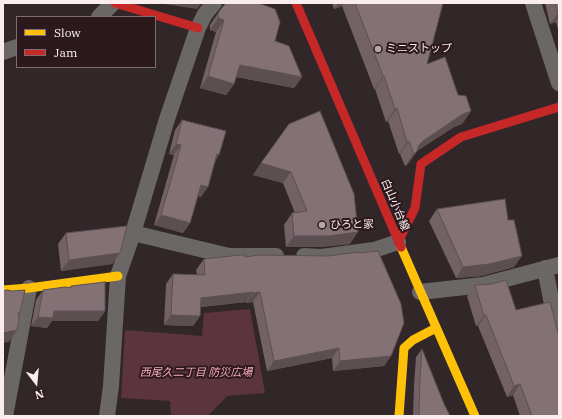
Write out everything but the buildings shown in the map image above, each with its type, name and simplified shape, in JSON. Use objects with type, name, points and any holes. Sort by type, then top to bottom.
[{"type":"street","points":[[114,3],[198,28]]},
{"type":"street","name":"白山小台線","points":[[296,3],[398,242],[475,416]]},
{"type":"street","points":[[398,242],[415,208],[421,164],[461,137],[559,107]]},
{"type":"street","points":[[3,290],[118,276]]},
{"type":"street","points":[[399,416],[404,348],[413,340],[436,328]]},
{"type":"lane","points":[[100,16],[114,3]]},
{"type":"lane","points":[[107,416],[111,386],[118,276],[133,233],[167,120],[198,28],[205,14],[214,3]]},
{"type":"lane","points":[[534,3],[559,83]]},
{"type":"lane","points":[[3,52],[16,47]]},
{"type":"lane","points":[[133,233],[229,256],[321,257],[374,250],[398,242]]},
{"type":"lane","points":[[420,292],[483,285],[552,267],[559,341]]},
{"type":"lane","points":[[5,416],[29,288]]},
{"type":"green space","name":"西尾久二丁目 防災広場","points":[[250,309],[265,393],[227,396],[208,416],[171,416],[170,401],[121,398],[125,330],[202,336],[204,313]]},
{"type":"traffic: slow","points":[[401,247],[475,416]]},
{"type":"traffic: slow","points":[[3,290],[118,276]]},
{"type":"traffic: slow","points":[[399,416],[404,348],[413,340],[436,328]]},
{"type":"traffic: jam","points":[[115,3],[198,28]]},
{"type":"traffic: jam","points":[[296,3],[401,247]]},
{"type":"traffic: jam","points":[[398,242],[415,208],[421,164],[461,137],[559,107]]},
{"type":"place","name":"ミニストップ","points":[[378,49]]},
{"type":"place","name":"ひろと家","points":[[322,225]]}]
